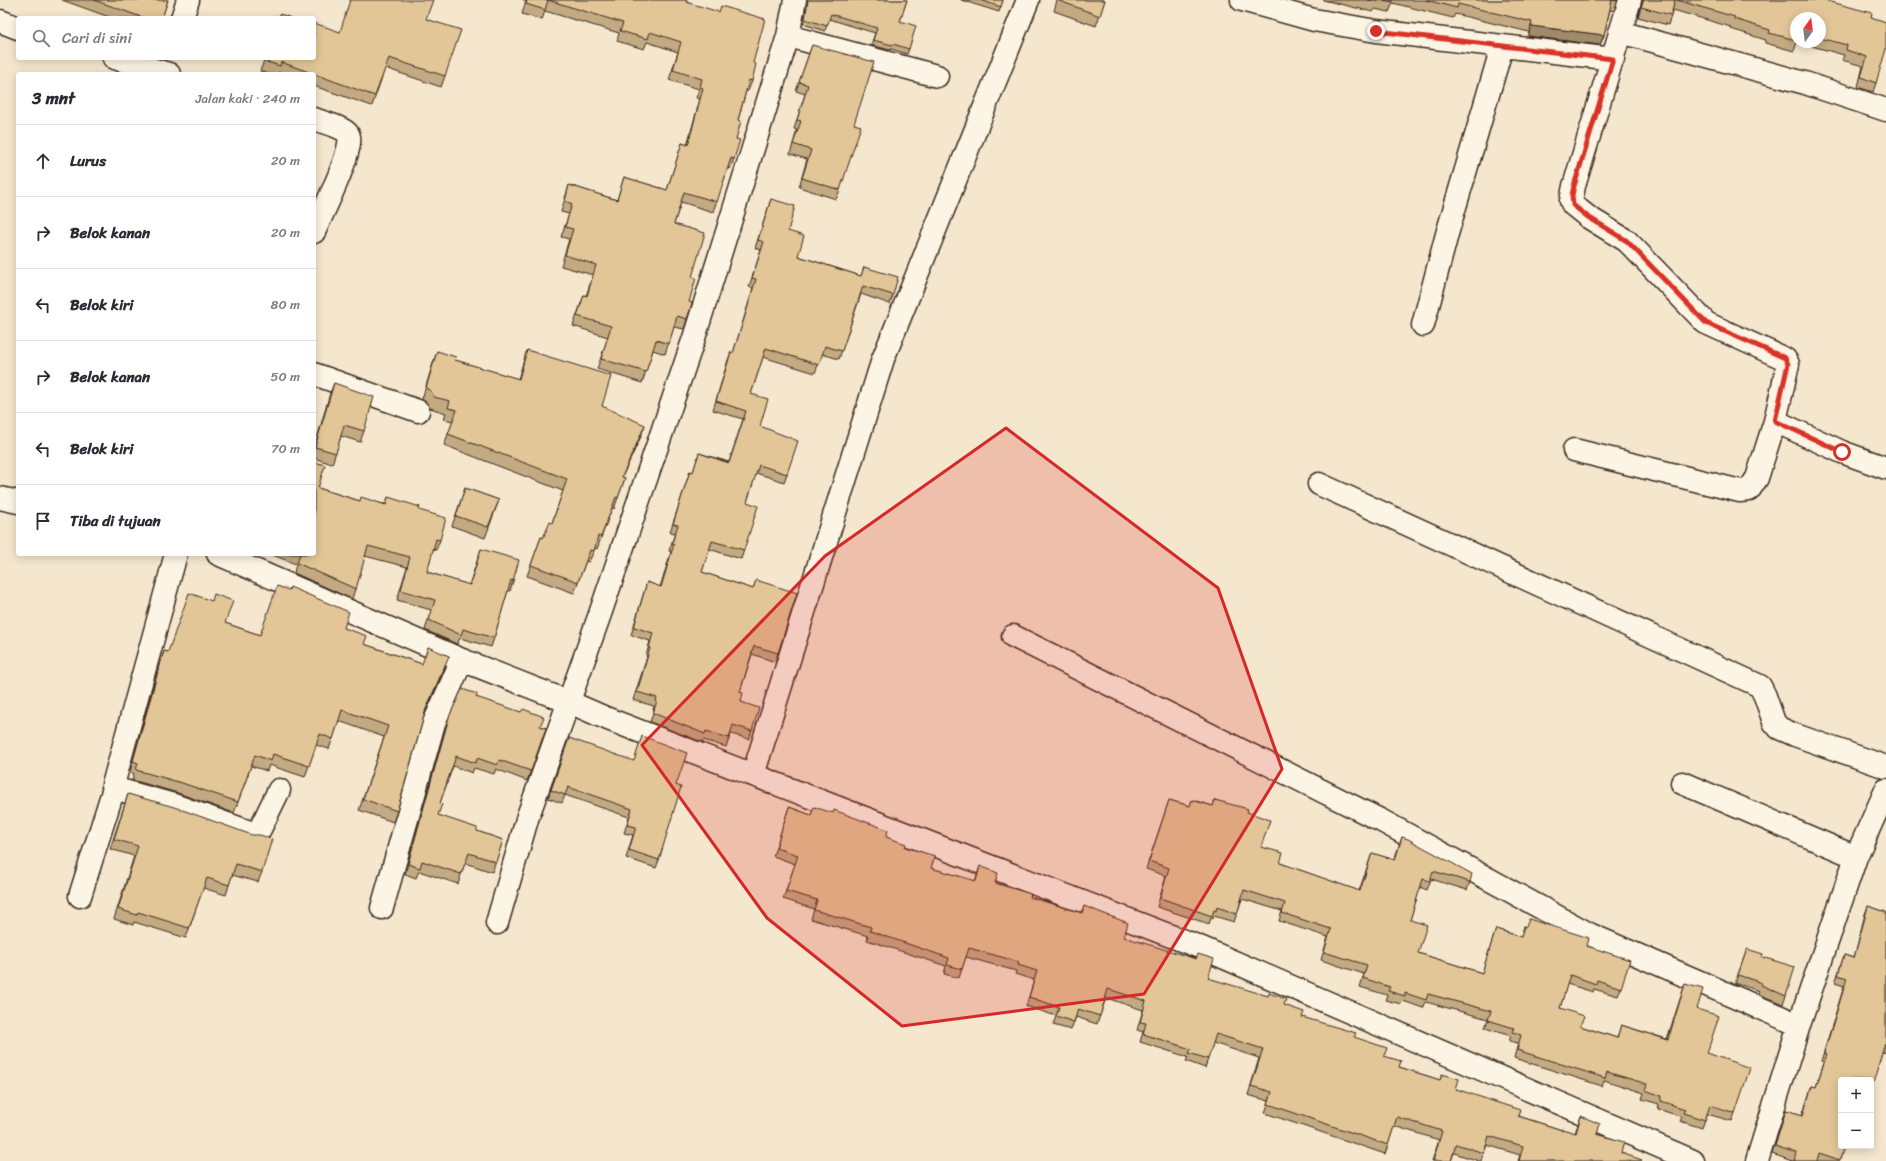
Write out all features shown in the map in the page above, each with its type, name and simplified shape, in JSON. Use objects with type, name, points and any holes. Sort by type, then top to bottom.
[{"type":"street","points":[[183,16],[188,0]]},
{"type":"street","points":[[496,923],[528,816],[569,702],[694,338],[788,36],[795,0]]},
{"type":"street","points":[[753,775],[883,359],[1028,0]]},
{"type":"street","points":[[1242,0],[1314,20],[1351,27],[1502,47],[1613,59]]},
{"type":"street","points":[[1574,450],[1740,491],[1749,490],[1757,478],[1775,421],[1788,364],[1785,358],[1706,323],[1627,241],[1588,217],[1573,205],[1572,195],[1574,186],[1630,0]]},
{"type":"street","points":[[0,21],[16,27]]},
{"type":"street","points":[[1620,32],[1805,83],[1886,110]]},
{"type":"street","points":[[788,36],[937,76]]},
{"type":"street","points":[[1423,325],[1447,234],[1502,47]]},
{"type":"street","points":[[125,60],[168,68]]},
{"type":"street","points":[[316,120],[342,130],[348,134],[350,140],[349,149],[342,168],[316,227]]},
{"type":"street","points":[[316,375],[418,411]]},
{"type":"street","points":[[1775,421],[1842,452],[1886,468]]},
{"type":"street","points":[[1319,484],[1760,686],[1774,722],[1779,728],[1886,767]]},
{"type":"street","points":[[0,498],[16,502]]},
{"type":"street","points":[[80,896],[114,788],[114,776],[175,556]]},
{"type":"street","points":[[223,556],[462,660],[608,719],[1202,948],[1693,1161]]},
{"type":"street","points":[[1014,636],[1382,821],[1589,934],[1799,1024]]},
{"type":"street","points":[[382,908],[434,722],[462,660]]},
{"type":"street","points":[[1682,783],[1856,857]]},
{"type":"street","points":[[114,788],[174,805],[253,833],[260,829],[279,790]]},
{"type":"street","points":[[1757,1161],[1799,1024],[1856,857],[1886,790]]},
{"type":"highlighted area","points":[[1006,428],[1218,588],[1282,769],[1144,994],[902,1026],[767,918],[642,745],[825,556]]},
{"type":"building","points":[[94,0],[168,0],[163,16],[138,16]]},
{"type":"building","points":[[350,0],[433,0],[426,19],[461,30],[445,76],[389,58],[375,96],[316,75],[316,72],[309,72],[281,62],[280,66],[264,61],[316,60],[316,24],[340,32]]},
{"type":"building","points":[[527,0],[548,0],[545,10],[526,4]]},
{"type":"building","points":[[548,0],[687,0],[686,2],[719,12],[721,6],[765,19],[753,63],[756,64],[752,81],[749,80],[738,120],[741,121],[736,139],[740,140],[734,159],[731,158],[717,202],[684,192],[674,224],[705,233],[692,277],[696,278],[689,302],[692,303],[687,319],[677,316],[669,344],[656,340],[646,372],[601,359],[611,326],[577,316],[584,295],[587,296],[596,265],[565,255],[573,229],[565,227],[572,204],[565,201],[569,185],[617,200],[624,177],[667,190],[682,143],[688,145],[703,88],[700,87],[702,79],[673,70],[681,42],[650,32],[648,39],[620,31],[623,23]]},
{"type":"building","points":[[808,0],[907,0],[900,21],[916,26],[909,49],[873,40],[877,28],[831,14],[827,26],[805,19]]},
{"type":"building","points":[[980,0],[1003,0],[1001,7]]},
{"type":"building","points":[[1057,0],[1105,0],[1100,16]]},
{"type":"building","points":[[1426,0],[1612,0],[1604,35],[1531,26],[1532,22],[1458,4],[1457,8]]},
{"type":"building","points":[[1644,0],[1675,0],[1671,15],[1641,7]]},
{"type":"building","points":[[1677,0],[1824,0],[1872,13],[1871,17],[1886,22],[1886,49],[1876,83],[1861,77],[1867,57],[1846,50],[1847,45],[1826,40],[1826,12],[1790,12],[1790,38],[1769,33],[1770,30],[1734,19],[1735,17]]},
{"type":"building","points":[[812,45],[874,62],[854,124],[861,126],[840,190],[802,178],[811,150],[793,144],[801,121],[797,120],[808,85],[799,82]]},
{"type":"building","points":[[771,199],[795,206],[788,231],[804,236],[798,256],[861,276],[864,267],[898,277],[893,295],[863,286],[842,351],[825,346],[819,365],[766,348],[751,394],[768,399],[760,426],[798,441],[787,474],[759,465],[747,502],[758,506],[744,550],[712,541],[702,572],[753,589],[756,580],[797,593],[778,653],[754,646],[740,692],[743,693],[741,702],[759,708],[752,731],[733,725],[729,738],[706,731],[705,734],[653,713],[657,698],[637,692],[653,633],[634,627],[647,582],[661,587],[678,525],[673,524],[690,471],[693,472],[699,453],[729,463],[746,411],[716,401],[756,279],[752,278],[764,242],[758,240]]},
{"type":"building","points":[[527,350],[611,376],[602,406],[645,425],[622,477],[625,478],[618,498],[616,497],[601,537],[598,536],[594,551],[590,550],[578,582],[531,565],[541,537],[543,538],[550,522],[552,523],[567,479],[448,434],[457,410],[448,408],[450,401],[434,397],[431,391],[426,388],[437,351],[456,357],[455,360],[519,379]]},
{"type":"building","points":[[334,383],[374,397],[364,431],[344,425],[336,453],[316,447]]},
{"type":"building","points":[[316,463],[325,465],[318,488],[360,501],[361,497],[386,505],[388,497],[420,507],[419,510],[446,518],[440,540],[436,539],[427,572],[470,585],[481,549],[519,560],[513,581],[511,580],[494,638],[463,629],[461,635],[429,620],[435,600],[401,590],[410,557],[368,546],[356,589],[297,563],[299,556],[316,556]]},
{"type":"building","points":[[465,488],[499,500],[488,527],[456,516]]},
{"type":"building","points":[[277,586],[289,590],[290,587],[349,612],[344,628],[367,636],[364,644],[422,664],[428,647],[449,656],[426,709],[397,811],[363,799],[388,726],[342,710],[333,739],[320,734],[309,766],[273,754],[271,761],[255,755],[238,802],[182,783],[136,770],[138,763],[133,761],[161,661],[164,651],[168,652],[189,593],[212,601],[214,594],[233,601],[225,623],[260,635]]},
{"type":"building","points":[[462,689],[477,694],[476,697],[521,712],[523,709],[544,717],[540,726],[546,728],[531,771],[499,760],[497,765],[477,758],[476,763],[456,756],[440,803],[442,804],[438,815],[477,828],[477,831],[503,840],[496,862],[469,853],[461,874],[422,861],[420,868],[408,864],[449,717]]},
{"type":"building","points":[[642,736],[687,753],[676,785],[681,787],[659,860],[629,850],[636,827],[627,825],[632,809],[568,787],[565,795],[551,790],[569,738],[634,761]]},
{"type":"building","points":[[128,794],[174,807],[252,835],[260,835],[272,839],[262,872],[236,864],[229,885],[207,878],[189,928],[138,912],[137,915],[118,909],[138,846],[114,839]]},
{"type":"building","points":[[1169,800],[1190,806],[1192,800],[1213,806],[1215,800],[1248,809],[1247,812],[1270,820],[1261,847],[1283,853],[1280,863],[1360,891],[1372,853],[1395,860],[1402,837],[1472,874],[1470,882],[1433,871],[1430,881],[1423,879],[1410,920],[1427,925],[1418,953],[1482,973],[1496,929],[1521,937],[1524,926],[1526,927],[1529,919],[1589,938],[1587,946],[1630,960],[1621,988],[1597,980],[1596,984],[1570,975],[1560,1008],[1584,1016],[1580,1026],[1617,1038],[1621,1025],[1668,1040],[1685,984],[1703,989],[1697,1009],[1719,1016],[1707,1053],[1750,1068],[1735,1113],[1710,1105],[1705,1120],[1683,1113],[1685,1109],[1661,1101],[1662,1096],[1645,1090],[1647,1084],[1607,1072],[1605,1078],[1517,1050],[1521,1035],[1512,1032],[1514,1028],[1488,1020],[1491,1011],[1428,994],[1426,1000],[1405,993],[1405,996],[1388,991],[1390,987],[1363,978],[1367,965],[1324,952],[1331,929],[1282,913],[1285,903],[1244,890],[1237,914],[1217,907],[1212,916],[1160,898],[1169,868],[1149,861]]},
{"type":"building","points":[[789,807],[811,815],[814,807],[833,813],[834,810],[888,830],[886,837],[906,844],[905,847],[935,856],[931,868],[976,881],[980,866],[998,873],[995,883],[1031,894],[1030,897],[1082,913],[1084,906],[1128,923],[1124,937],[1196,959],[1198,954],[1214,959],[1208,978],[1268,996],[1269,993],[1286,999],[1284,1005],[1304,1012],[1302,1017],[1356,1033],[1354,1037],[1387,1048],[1384,1056],[1401,1061],[1399,1067],[1440,1080],[1442,1074],[1459,1079],[1456,1089],[1520,1110],[1518,1116],[1562,1130],[1576,1133],[1581,1116],[1600,1124],[1597,1134],[1624,1142],[1621,1153],[1642,1160],[1519,1161],[1523,1146],[1489,1136],[1484,1153],[1456,1144],[1451,1161],[1433,1161],[1442,1131],[1397,1117],[1388,1145],[1268,1104],[1272,1092],[1251,1086],[1263,1049],[1216,1034],[1208,1059],[1189,1053],[1191,1049],[1143,1034],[1146,1023],[1140,1022],[1146,1001],[1108,989],[1100,1016],[1078,1009],[1074,1022],[1056,1016],[1059,1007],[1029,997],[1037,971],[1018,965],[1019,962],[969,948],[962,969],[947,965],[949,958],[870,931],[871,927],[814,910],[817,900],[786,891],[798,855],[776,848]]},
{"type":"building","points":[[1868,906],[1886,912],[1886,1044],[1885,1043],[1874,1080],[1874,1077],[1838,1077],[1838,1149],[1843,1149],[1840,1160],[1819,1153],[1817,1161],[1795,1161],[1797,1153],[1775,1146],[1786,1110],[1803,1115],[1812,1086],[1816,1087],[1827,1054],[1824,1053],[1847,978],[1838,975],[1844,955],[1854,958]]},
{"type":"building","points":[[1747,949],[1763,954],[1762,957],[1795,967],[1786,996],[1761,985],[1762,983],[1738,975]]},
{"type":"route","points":[[1376,31],[1613,59],[1574,186],[1571,201],[1573,205],[1588,217],[1627,241],[1682,300],[1706,323],[1785,358],[1788,364],[1775,421],[1842,452]]}]
